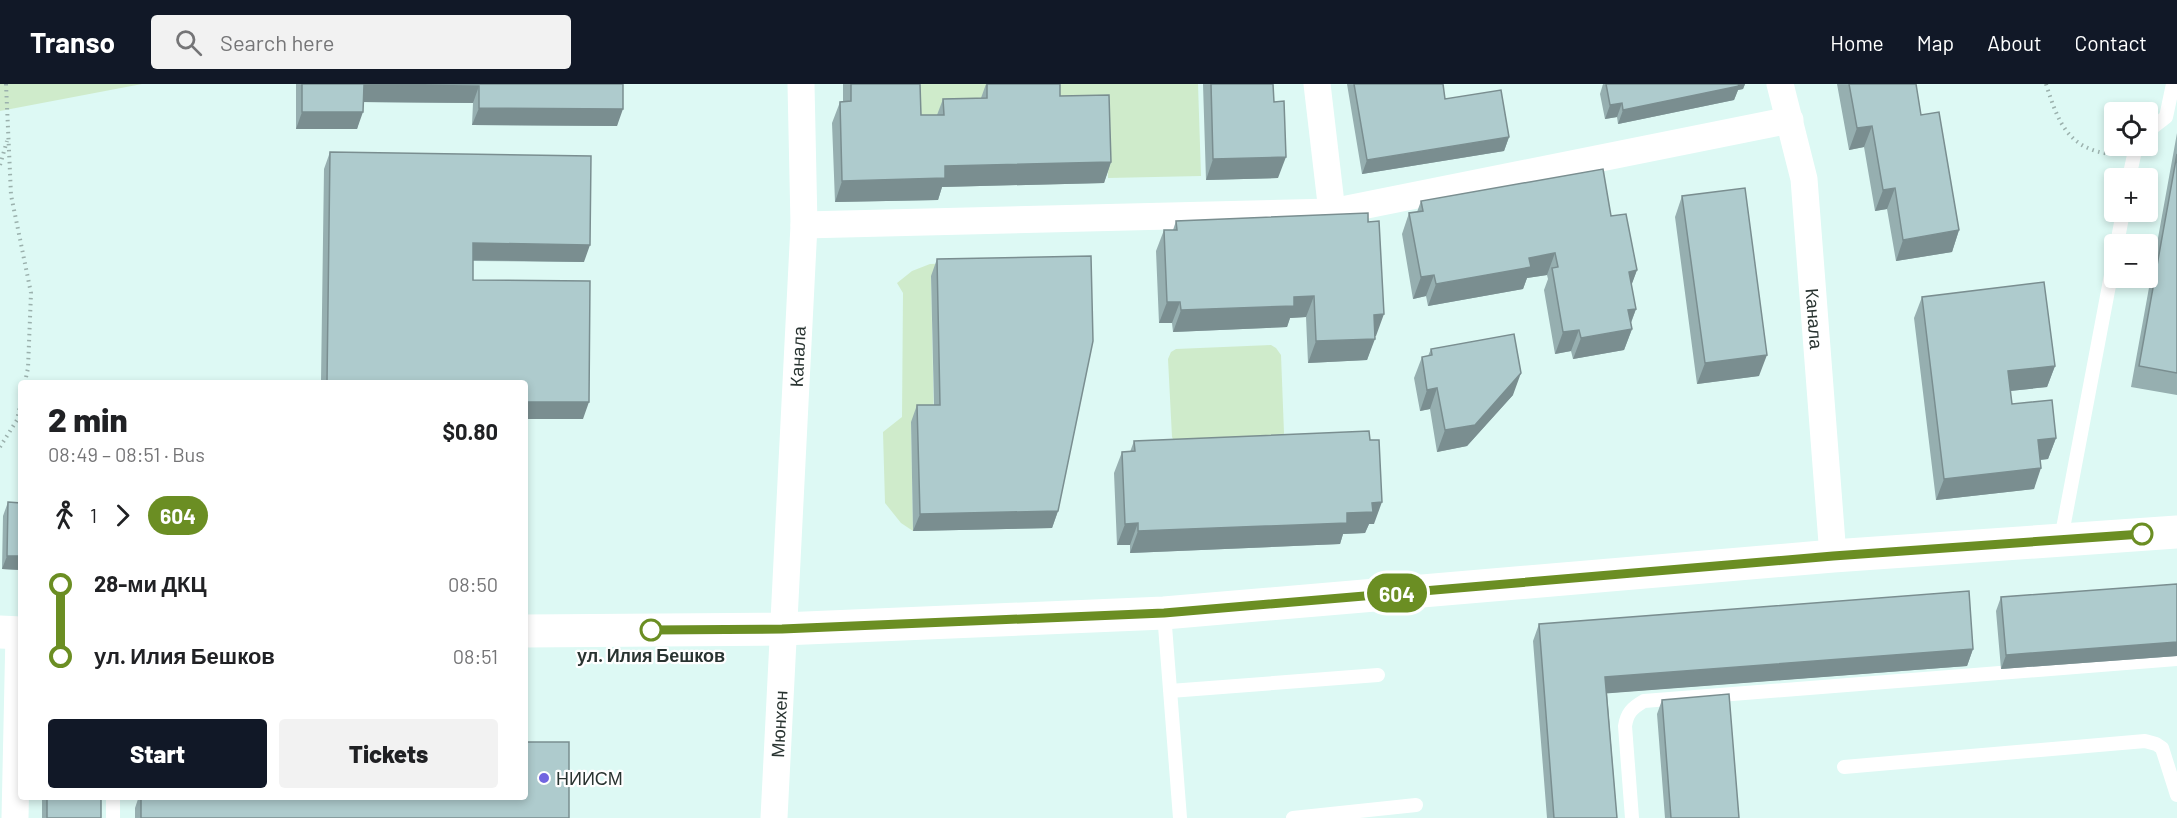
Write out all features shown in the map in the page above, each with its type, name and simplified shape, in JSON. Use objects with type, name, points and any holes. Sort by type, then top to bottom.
[{"type":"street","name":"Канала","points":[[782,629],[804,225],[801,84]]},
{"type":"street","points":[[1317,84],[1332,212]]},
{"type":"street","name":"Канала","points":[[1780,84],[1804,179],[1833,556]]},
{"type":"street","points":[[804,225],[1332,212],[1790,120]]},
{"type":"street","points":[[528,632],[782,629],[1164,613],[1833,556],[2177,532]]},
{"type":"street","name":"Мюнхен","points":[[774,818],[782,629]]},
{"type":"street","points":[[14,632],[15,818]]},
{"type":"lane","points":[[2158,123],[2166,117],[2173,84]]},
{"type":"lane","points":[[2061,539],[2109,288]]},
{"type":"lane","points":[[1164,613],[1180,818]]},
{"type":"lane","points":[[1632,818],[1625,726],[1626,717],[1632,707],[1644,701],[2177,659]]},
{"type":"lane","points":[[1170,691],[1378,675]]},
{"type":"lane","points":[[1844,767],[2145,741],[2162,748],[2177,795]]},
{"type":"lane","points":[[113,800],[113,818]]},
{"type":"lane","points":[[1293,818],[1416,805]]},
{"type":"path","points":[[6,84],[11,195],[31,293],[25,380]]},
{"type":"path","points":[[2046,84],[2054,111],[2070,138],[2095,152],[2104,152]]},
{"type":"path","points":[[0,165],[8,137]]},
{"type":"path","points":[[0,447],[18,415]]},
{"type":"green space","points":[[0,84],[142,84],[0,111]]},
{"type":"green space","points":[[917,84],[1198,84],[1201,176],[1108,178],[1106,112],[918,132]]},
{"type":"green space","points":[[1085,259],[931,276],[934,422],[911,423],[913,531],[901,523],[885,503],[883,432],[902,417],[903,293],[897,283],[912,271],[930,264]]},
{"type":"green space","points":[[1271,345],[1281,355],[1284,433],[1282,440],[1174,441],[1168,359],[1171,352],[1176,349]]},
{"type":"building","points":[[302,84],[623,84],[623,109],[479,108],[479,86],[364,85],[363,112],[302,112]]},
{"type":"building","points":[[851,84],[920,84],[921,115],[944,115],[943,99],[987,98],[987,84],[1060,84],[1060,96],[1109,95],[1111,162],[945,166],[945,178],[842,181],[840,102],[851,101]]},
{"type":"building","points":[[1211,84],[1273,84],[1274,102],[1284,101],[1286,157],[1213,159]]},
{"type":"building","points":[[1354,84],[1443,84],[1445,99],[1501,90],[1509,137],[1367,160]]},
{"type":"building","points":[[1606,84],[1738,84],[1739,86],[1623,110],[1622,103],[1610,105]]},
{"type":"building","points":[[1849,84],[1916,84],[1921,115],[1939,112],[1959,230],[1903,240],[1895,188],[1883,190],[1872,126],[1857,128]]},
{"type":"building","points":[[330,152],[591,156],[590,245],[473,243],[473,280],[590,281],[589,402],[528,402],[528,380],[327,380]]},
{"type":"building","points":[[2177,154],[2177,373],[2139,366],[2153,288],[2158,288],[2158,260]]},
{"type":"building","points":[[1603,169],[1611,216],[1626,214],[1637,270],[1629,272],[1636,309],[1628,310],[1632,329],[1581,338],[1579,330],[1563,332],[1552,268],[1558,267],[1555,253],[1529,258],[1531,267],[1436,284],[1434,275],[1421,277],[1409,213],[1423,211],[1421,201]]},
{"type":"building","points":[[1745,188],[1767,355],[1705,363],[1682,196]]},
{"type":"building","points":[[1368,213],[1368,222],[1379,221],[1384,314],[1374,315],[1375,339],[1316,341],[1314,296],[1294,297],[1294,306],[1181,310],[1180,302],[1167,302],[1164,230],[1177,230],[1176,221]]},
{"type":"building","points":[[1091,256],[1093,341],[1058,511],[920,514],[917,405],[940,405],[937,259]]},
{"type":"building","points":[[2044,282],[2055,366],[2008,371],[2012,404],[2052,400],[2056,438],[2038,440],[2041,468],[1944,479],[1922,297]]},
{"type":"building","points":[[1514,334],[1521,373],[1475,425],[1445,430],[1437,388],[1427,390],[1422,357],[1432,355],[1431,349]]},
{"type":"building","points":[[1369,431],[1370,440],[1379,440],[1382,502],[1372,503],[1373,512],[1347,513],[1347,523],[1138,531],[1138,523],[1125,524],[1122,452],[1135,451],[1134,441]]},
{"type":"building","points":[[8,502],[18,503],[18,556],[7,556]]},
{"type":"building","points":[[2177,584],[2177,642],[2006,655],[2001,597]]},
{"type":"building","points":[[1969,591],[1973,649],[1605,677],[1617,818],[1554,818],[1539,624]]},
{"type":"building","points":[[1729,694],[1739,818],[1671,818],[1662,700]]},
{"type":"building","name":"НИИСМ","points":[[528,742],[569,742],[569,818],[141,818],[141,800],[528,800]]},
{"type":"building","points":[[47,800],[101,800],[101,818],[47,818]]},
{"type":"bus line","name":"604","points":[[651,630],[782,629],[1164,613],[1833,556],[2142,534]]},
{"type":"place","name":"ул. Илия Бешков","points":[[651,630]]},
{"type":"place","name":"НИИСМ","points":[[544,778]]}]
